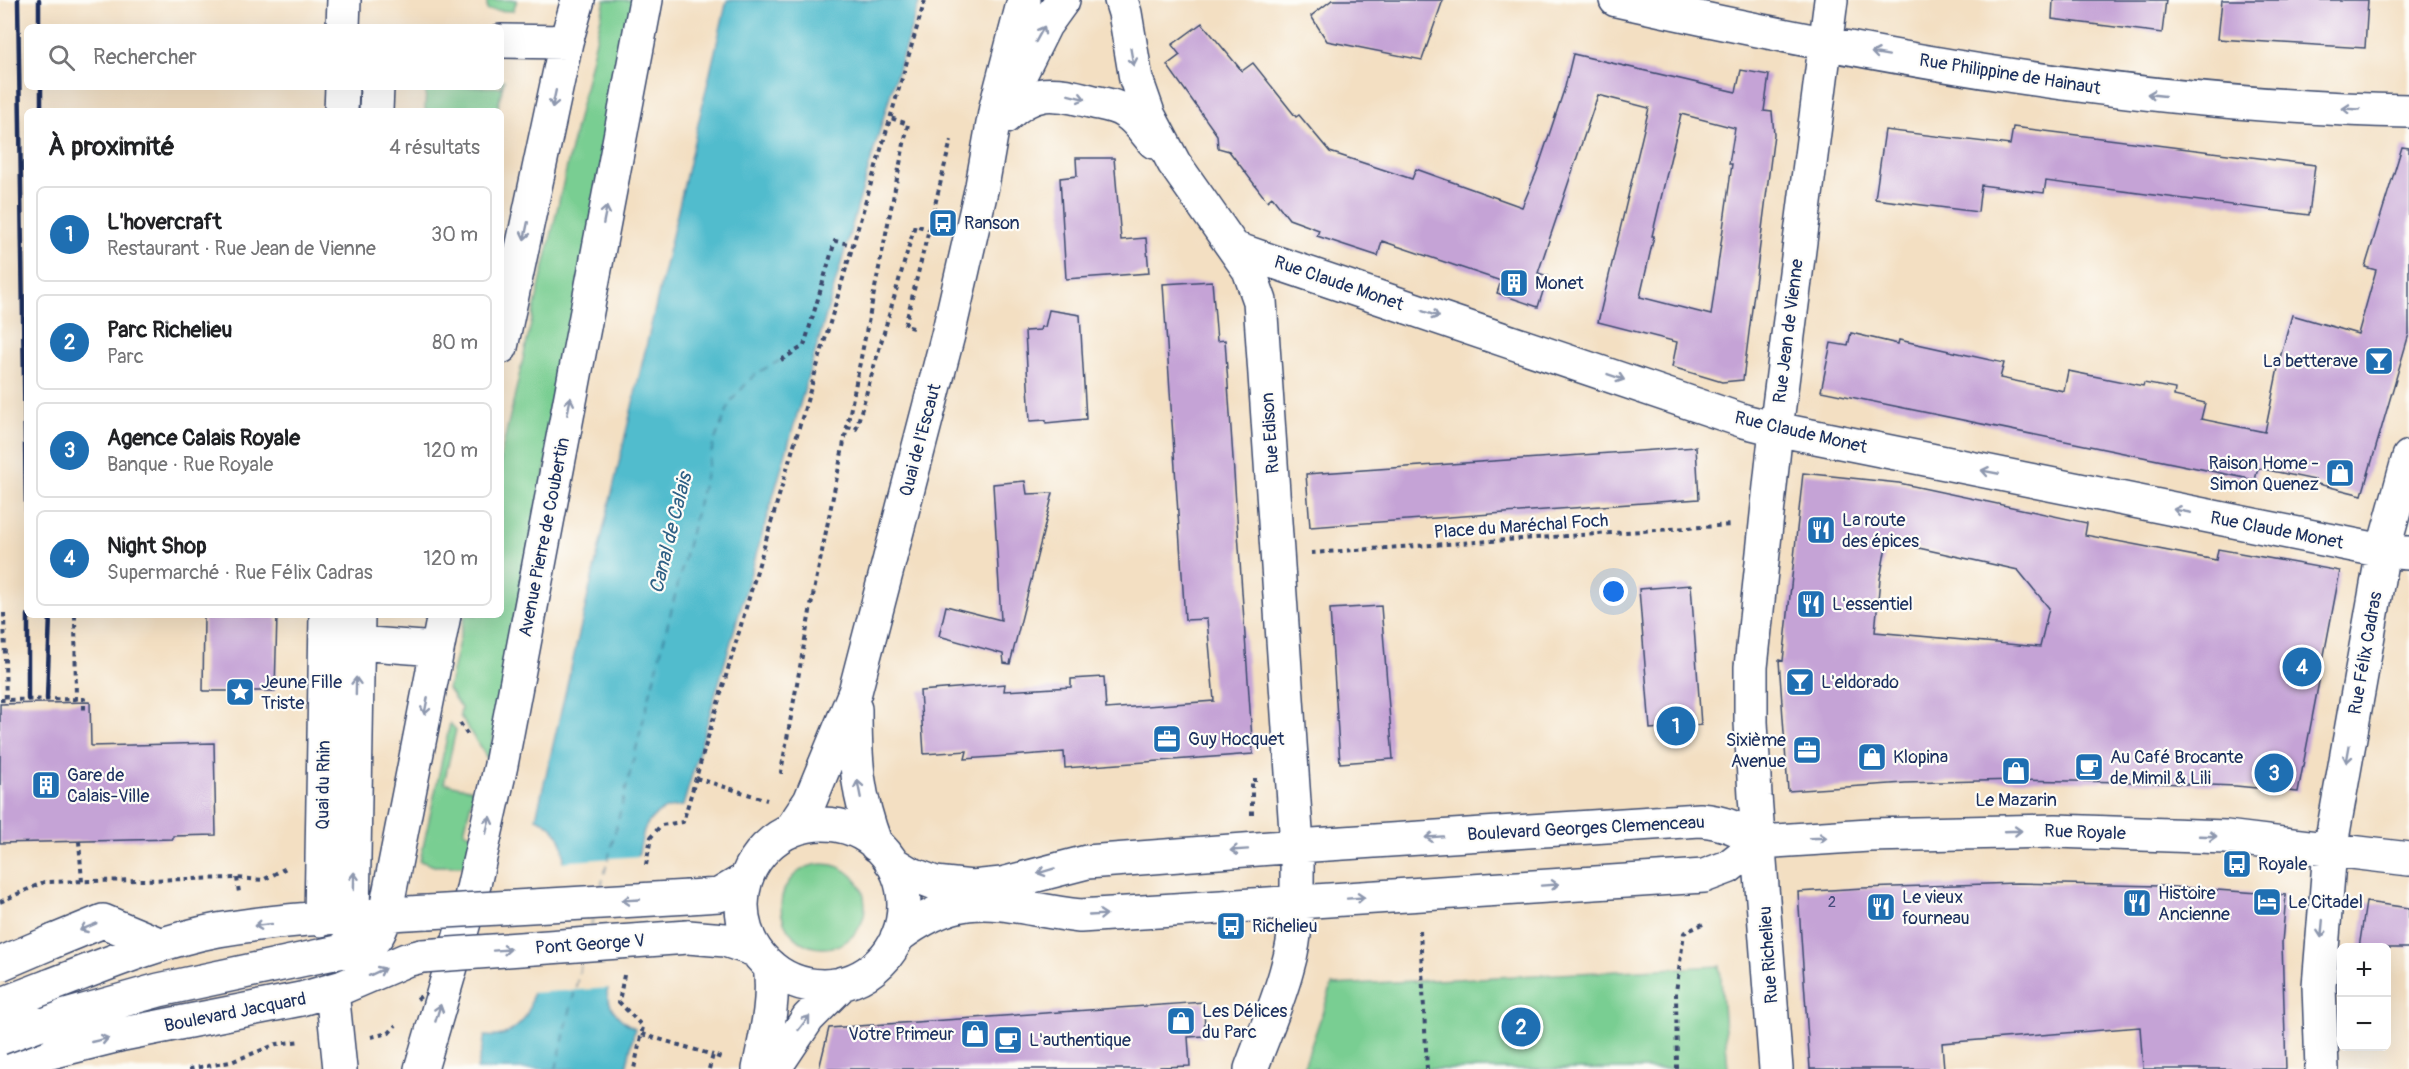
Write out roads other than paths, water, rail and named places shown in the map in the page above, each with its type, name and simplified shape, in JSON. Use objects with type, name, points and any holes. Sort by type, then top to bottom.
[{"type":"street","points":[[343,24],[344,0]]},
{"type":"street","points":[[504,333],[566,42],[578,0]]},
{"type":"street","name":"Avenue Pierre de Coubertin","points":[[421,1069],[470,902],[501,765],[646,0]]},
{"type":"street","name":"Quai de l'Escaut","points":[[783,817],[810,801],[855,692],[948,335],[982,186],[996,107],[1024,0]]},
{"type":"street","name":"Quai de l'Escaut","points":[[982,186],[1028,57],[1063,0]]},
{"type":"street","name":"Rue Edison","points":[[1121,0],[1136,79],[1143,100],[1174,163],[1249,270],[1260,301],[1297,846],[1297,902],[1294,939],[1287,969],[1251,1069]]},
{"type":"street","name":"Rue Philippine de Hainaut","points":[[1617,0],[1824,44],[2036,80],[2295,107],[2409,111]]},
{"type":"street","name":"Rue Jean de Vienne","points":[[1760,842],[1751,722],[1751,667],[1776,429],[1831,0]]},
{"type":"street","points":[[504,41],[566,42]]},
{"type":"street","points":[[341,108],[342,90]]},
{"type":"street","points":[[376,108],[377,90]]},
{"type":"street","points":[[1005,117],[1015,107],[1029,99],[1055,93],[1114,107],[1130,115],[1174,163]]},
{"type":"street","name":"Rue Claude Monet","points":[[1236,249],[1744,421],[2396,552]]},
{"type":"street","name":"Rue Félix Cadras","points":[[2322,1069],[2319,976],[2330,850],[2396,552],[2409,457]]},
{"type":"street","name":"Quai du Rhin","points":[[326,618],[337,918]]},
{"type":"street","points":[[0,1069],[41,1039],[159,990],[362,947],[375,940],[381,931],[385,915],[443,618]]},
{"type":"street","points":[[336,953],[344,948],[349,940],[337,918],[358,629],[436,649]]},
{"type":"street","name":"Quai de l'Escaut","points":[[855,692],[857,778],[864,811],[884,854]]},
{"type":"street","points":[[783,817],[808,826],[835,825],[861,834],[884,854],[903,895],[903,912],[893,945],[875,966],[843,983],[809,985],[784,976],[763,958],[747,934],[742,916],[742,897],[746,879],[760,854],[774,841],[783,817]]},
{"type":"street","name":"Boulevard Georges Clemenceau","points":[[884,854],[909,873],[935,883],[972,887],[1002,884],[1086,862],[1700,820],[1731,826],[1760,842]]},
{"type":"street","name":"Rue Royale","points":[[1760,842],[1869,835],[2025,831],[2226,837],[2409,859]]},
{"type":"street","points":[[897,937],[938,911],[972,902],[992,902],[1080,916],[1704,876],[1728,867],[1760,842]]},
{"type":"street","name":"Rue Richelieu","points":[[1760,842],[1776,1069]]},
{"type":"street","points":[[0,1005],[161,945],[217,931],[337,918],[719,895],[746,879]]},
{"type":"street","points":[[0,964],[103,921],[161,945]]},
{"type":"street","name":"Pont George V","points":[[422,957],[688,937],[726,940],[763,958]]},
{"type":"street","name":"Boulevard Jacquard","points":[[41,1039],[123,1034],[301,999],[332,991],[406,960],[422,957]]},
{"type":"street","points":[[759,1069],[772,996],[763,958]]},
{"type":"street","points":[[774,1069],[808,1018],[843,983]]},
{"type":"street","points":[[332,991],[340,1069]]},
{"type":"street","points":[[0,1038],[41,1039]]},
{"type":"water","name":"Canal de Calais","points":[[727,0],[920,0],[891,92],[683,806],[670,808],[655,815],[644,830],[607,993],[617,1014],[635,1028],[626,1069],[477,1069],[485,1036],[506,1034],[522,1021],[529,1009],[564,857],[562,843],[557,833],[548,824],[536,818]]},
{"type":"railway","points":[[18,0],[24,378]]},
{"type":"railway","points":[[39,0],[39,24]]},
{"type":"railway","points":[[41,90],[41,108]]},
{"type":"railway","points":[[28,618],[28,699]]},
{"type":"railway","points":[[47,699],[50,618]]},
{"type":"place","name":"Ranson","points":[[943,223]]},
{"type":"place","name":"Monet","points":[[1514,283]]},
{"type":"place","name":"La betterave","points":[[2379,361]]},
{"type":"place","name":"Raison Home - Simon Quenez","points":[[2340,473]]},
{"type":"place","name":"La route des épices","points":[[1821,530]]},
{"type":"place","name":"L'essentiel","points":[[1811,604]]},
{"type":"place","name":"Night Shop","points":[[2302,667]]},
{"type":"place","name":"L'eldorado","points":[[1800,682]]},
{"type":"place","name":"Jeune Fille Triste","points":[[240,692]]},
{"type":"place","name":"L'hovercraft","points":[[1676,726]]},
{"type":"place","name":"Guy Hocquet","points":[[1167,739]]},
{"type":"place","name":"Sixième Avenue","points":[[1807,750]]},
{"type":"place","name":"Klopina","points":[[1872,757]]},
{"type":"place","name":"Au Café Brocante de Mimil & Lili","points":[[2089,767]]},
{"type":"place","name":"Le Mazarin","points":[[2016,771]]},
{"type":"place","name":"Agence Calais Royale","points":[[2274,773]]},
{"type":"place","name":"Gare de Calais-Ville","points":[[46,785]]},
{"type":"place","name":"Royale","points":[[2237,864]]},
{"type":"place","name":"Le Citadel","points":[[2267,902]]},
{"type":"place","name":"Histoire Ancienne","points":[[2137,903]]},
{"type":"place","name":"Le vieux fourneau","points":[[1881,907]]},
{"type":"place","name":"Richelieu","points":[[1231,926]]},
{"type":"place","name":"Les Délices du Parc","points":[[1181,1021]]},
{"type":"place","name":"Parc Richelieu","points":[[1521,1027]]},
{"type":"place","name":"Votre Primeur","points":[[975,1034]]},
{"type":"place","name":"L'authentique","points":[[1008,1040]]}]
